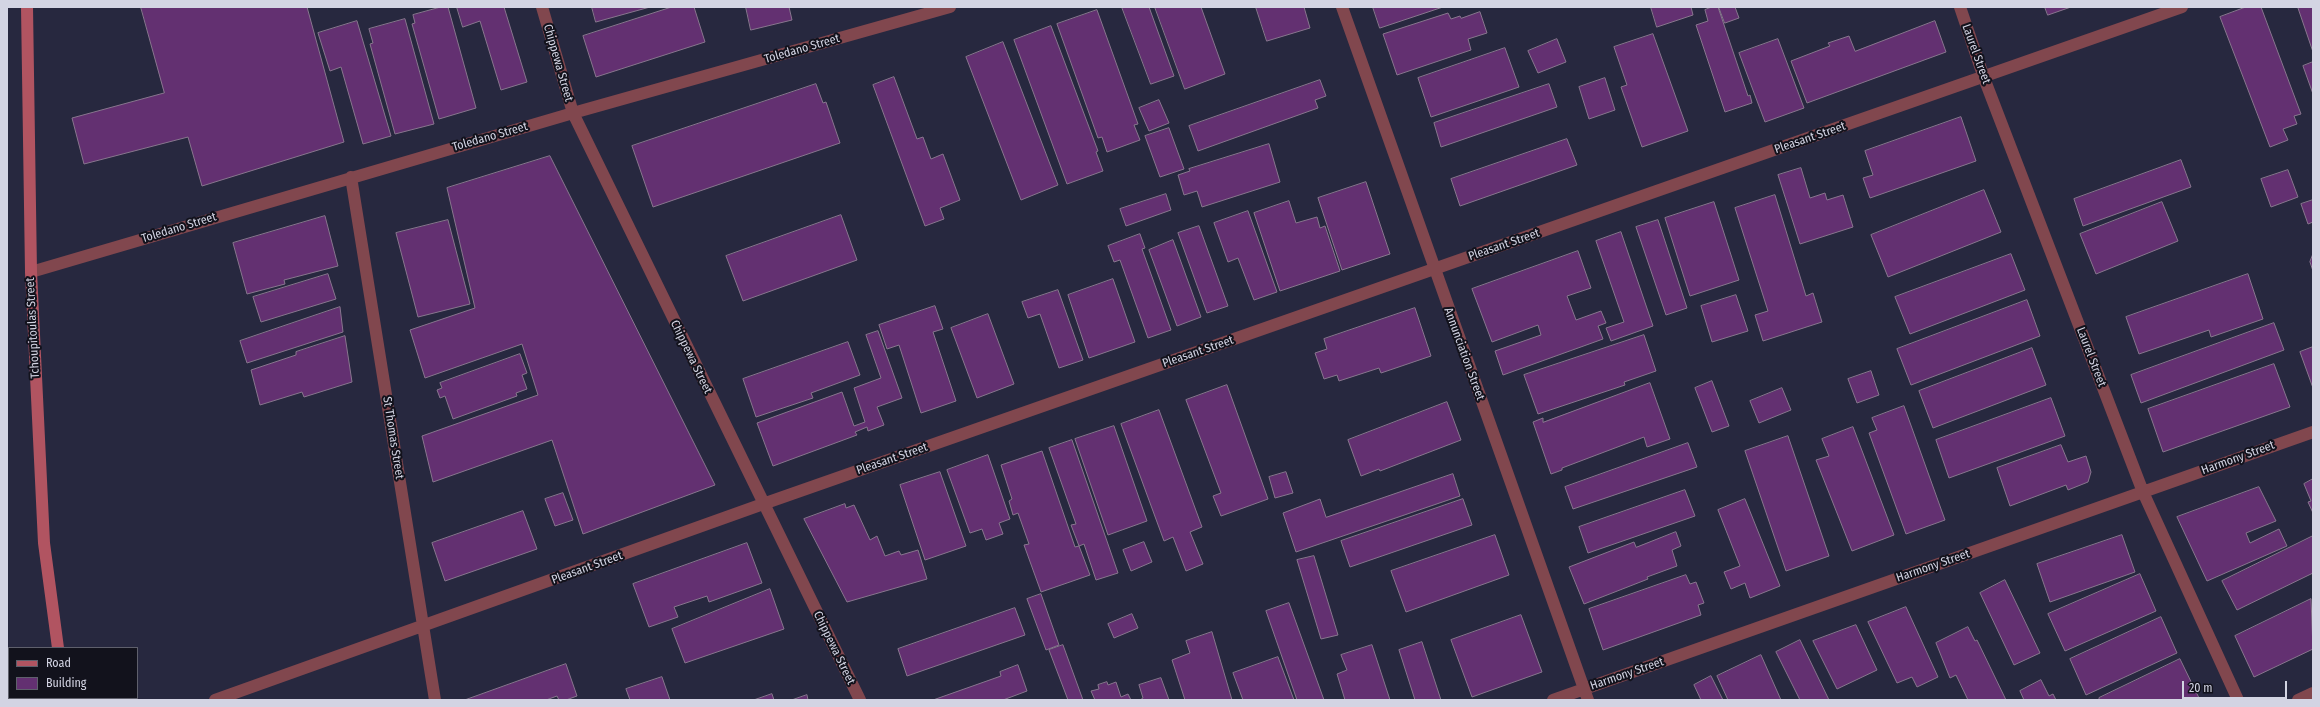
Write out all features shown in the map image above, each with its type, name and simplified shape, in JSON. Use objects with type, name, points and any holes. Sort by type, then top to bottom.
[{"type":"street","name":"Tchoupitoulas Street","points":[[27,7],[31,272],[44,543],[58,647]]},
{"type":"street","name":"Chippewa Street","points":[[542,7],[573,113],[860,700]]},
{"type":"street","name":"Toledano Street","points":[[31,272],[351,177],[950,7]]},
{"type":"street","name":"Annunciation Street","points":[[1342,7],[1434,270],[1586,695]]},
{"type":"street","name":"Laurel Street","points":[[1960,7],[1984,78],[2143,492],[2238,700]]},
{"type":"street","name":"Pleasant Street","points":[[215,700],[424,627],[763,504],[1984,78],[2182,7]]},
{"type":"street","name":"St Thomas Street","points":[[351,177],[435,700]]},
{"type":"street","name":"Harmony Street","points":[[1553,700],[1586,695],[2143,492],[2313,432]]},
{"type":"street","points":[[2298,700],[2313,693]]},
{"type":"building","points":[[141,7],[307,7],[344,142],[202,186],[188,137],[84,164],[72,118],[164,93]]},
{"type":"building","points":[[441,7],[448,7],[476,108],[439,119],[412,24],[415,23],[413,15]]},
{"type":"building","points":[[457,7],[504,7],[527,82],[501,90],[480,21],[463,27]]},
{"type":"building","points":[[592,7],[650,7],[596,22]]},
{"type":"building","points":[[672,7],[694,7],[705,42],[596,77],[583,36]]},
{"type":"building","points":[[746,7],[789,7],[792,20],[751,30]]},
{"type":"building","points":[[1122,7],[1149,7],[1174,76],[1151,84]]},
{"type":"building","points":[[1155,7],[1201,7],[1225,74],[1185,89]]},
{"type":"building","points":[[1256,7],[1304,7],[1310,28],[1267,41]]},
{"type":"building","points":[[1373,7],[1443,7],[1380,28]]},
{"type":"building","points":[[1651,7],[1691,7],[1693,15],[1657,27]]},
{"type":"building","points":[[1712,7],[1718,7],[1748,96],[1750,95],[1752,103],[1725,112],[1696,25],[1708,21],[1705,10]]},
{"type":"building","points":[[1719,7],[1735,7],[1739,18],[1725,23]]},
{"type":"building","points":[[2045,7],[2071,7],[2048,15]]},
{"type":"building","points":[[2246,7],[2261,7],[2301,114],[2294,116],[2297,124],[2283,129],[2288,140],[2270,147],[2220,17]]},
{"type":"building","points":[[2313,7],[2313,52],[2298,8]]},
{"type":"building","points":[[1097,10],[1138,124],[1134,125],[1140,140],[1107,152],[1102,137],[1098,138],[1057,24]]},
{"type":"building","points":[[1480,12],[1487,33],[1468,39],[1471,50],[1397,75],[1383,34],[1448,13],[1451,19],[1460,16],[1461,18]]},
{"type":"building","points":[[405,19],[434,124],[395,134],[370,44],[373,43],[369,29]]},
{"type":"building","points":[[357,21],[391,136],[363,144],[341,67],[330,71],[318,33]]},
{"type":"building","points":[[1935,21],[1946,52],[1807,103],[1791,61],[1830,46],[1828,43],[1849,36],[1855,51]]},
{"type":"building","points":[[1051,26],[1098,151],[1096,152],[1103,171],[1067,184],[1014,40]]},
{"type":"building","points":[[1653,34],[1688,131],[1642,147],[1621,87],[1627,85],[1614,47]]},
{"type":"building","points":[[1557,39],[1566,62],[1538,73],[1528,51]]},
{"type":"building","points":[[1778,39],[1804,108],[1765,122],[1739,53]]},
{"type":"building","points":[[1003,42],[1058,185],[1021,200],[966,57]]},
{"type":"building","points":[[1505,48],[1519,87],[1431,117],[1418,78]]},
{"type":"building","points":[[2313,62],[2313,94],[2303,66]]},
{"type":"building","points":[[894,77],[917,139],[923,137],[931,159],[943,154],[960,200],[940,208],[944,219],[925,226],[873,85]]},
{"type":"building","points":[[1605,78],[1615,110],[1589,119],[1579,87]]},
{"type":"building","points":[[1320,80],[1326,96],[1315,100],[1318,108],[1198,151],[1189,126]]},
{"type":"building","points":[[816,84],[823,103],[826,102],[840,143],[653,207],[632,146]]},
{"type":"building","points":[[1549,84],[1557,107],[1441,147],[1434,123]]},
{"type":"building","points":[[1159,100],[1169,123],[1149,131],[1139,108]]},
{"type":"building","points":[[1961,117],[1976,161],[1870,198],[1863,178],[1873,175],[1865,151]]},
{"type":"building","points":[[1169,128],[1184,169],[1160,177],[1145,136]]},
{"type":"building","points":[[1567,139],[1577,165],[1460,206],[1451,179]]},
{"type":"building","points":[[1269,144],[1280,182],[1202,207],[1197,191],[1184,195],[1178,175],[1190,171],[1189,169]]},
{"type":"building","points":[[550,156],[715,485],[583,534],[552,440],[433,482],[422,436],[538,395],[522,344],[425,378],[410,330],[475,308],[447,188]]},
{"type":"building","points":[[2181,160],[2191,187],[2083,226],[2074,199]]},
{"type":"building","points":[[1801,168],[1810,198],[1825,193],[1827,200],[1843,195],[1853,227],[1800,244],[1778,175]]},
{"type":"building","points":[[2288,170],[2298,197],[2271,207],[2261,179]]},
{"type":"building","points":[[1366,182],[1390,254],[1342,270],[1318,198]]},
{"type":"building","points":[[1984,190],[2001,232],[1888,277],[1871,235]]},
{"type":"building","points":[[1166,194],[1171,210],[1126,226],[1120,209]]},
{"type":"building","points":[[1775,195],[1806,296],[1813,293],[1822,322],[1763,341],[1755,315],[1768,311],[1735,208]]},
{"type":"building","points":[[2313,200],[2313,222],[2308,224],[2301,204]]},
{"type":"building","points":[[1289,201],[1296,223],[1317,217],[1320,228],[1325,226],[1340,271],[1280,291],[1254,213]]},
{"type":"building","points":[[1714,202],[1739,280],[1690,296],[1665,218]]},
{"type":"building","points":[[2162,202],[2178,241],[2096,274],[2080,234]]},
{"type":"building","points":[[1248,211],[1277,292],[1254,300],[1238,258],[1228,262],[1214,223]]},
{"type":"building","points":[[841,215],[857,260],[743,301],[726,256]]},
{"type":"building","points":[[325,216],[338,266],[284,280],[285,284],[247,294],[233,243]]},
{"type":"building","points":[[448,220],[470,304],[418,317],[396,233]]},
{"type":"building","points":[[1658,220],[1687,308],[1666,315],[1636,227]]},
{"type":"building","points":[[1199,226],[1228,306],[1207,313],[1178,233]]},
{"type":"building","points":[[1621,232],[1653,326],[1611,341],[1606,328],[1624,322],[1596,241]]},
{"type":"building","points":[[1140,234],[1145,248],[1142,249],[1171,330],[1148,338],[1120,260],[1114,262],[1108,246]]},
{"type":"building","points":[[1173,240],[1201,317],[1177,326],[1149,250]]},
{"type":"building","points":[[1578,251],[1591,288],[1567,296],[1576,320],[1601,311],[1606,323],[1598,326],[1603,339],[1503,375],[1495,351],[1541,335],[1538,325],[1492,342],[1472,289]]},
{"type":"building","points":[[2011,254],[2025,290],[1910,334],[1895,297]]},
{"type":"building","points":[[2313,254],[2313,271],[2310,262]]},
{"type":"building","points":[[328,274],[336,299],[261,322],[253,297]]},
{"type":"building","points":[[2248,274],[2263,319],[2211,337],[2209,330],[2139,354],[2126,317]]},
{"type":"building","points":[[1113,279],[1135,342],[1089,358],[1068,295]]},
{"type":"building","points":[[1058,290],[1083,360],[1059,368],[1040,314],[1028,318],[1022,302]]},
{"type":"building","points":[[1736,295],[1748,331],[1712,342],[1701,306]]},
{"type":"building","points":[[2027,300],[2040,336],[1911,385],[1897,349]]},
{"type":"building","points":[[935,306],[943,329],[933,332],[956,401],[921,413],[899,345],[887,349],[879,325]]},
{"type":"building","points":[[340,307],[343,332],[247,363],[240,341]]},
{"type":"building","points":[[1415,308],[1431,356],[1381,373],[1379,368],[1339,381],[1337,375],[1324,379],[1315,353],[1327,349],[1324,339]]},
{"type":"building","points":[[988,314],[1014,384],[977,398],[951,328]]},
{"type":"building","points":[[2274,323],[2284,350],[2141,403],[2131,375]]},
{"type":"building","points":[[878,331],[902,398],[877,407],[884,425],[868,431],[867,427],[855,432],[857,435],[773,466],[757,423],[842,392],[854,426],[865,422],[854,388],[881,378],[866,335]]},
{"type":"building","points":[[1644,335],[1656,371],[1624,382],[1625,385],[1538,414],[1524,375]]},
{"type":"building","points":[[345,336],[352,382],[304,397],[302,392],[260,405],[251,370],[296,355],[296,352]]},
{"type":"building","points":[[848,342],[860,375],[811,393],[813,398],[756,417],[743,379]]},
{"type":"building","points":[[2313,347],[2313,388],[2300,352]]},
{"type":"building","points":[[2032,348],[2046,385],[1933,428],[1919,391]]},
{"type":"building","points":[[520,354],[527,373],[522,375],[527,389],[516,393],[517,396],[453,419],[445,396],[440,398],[437,390],[442,388],[440,383]]},
{"type":"building","points":[[2274,364],[2290,407],[2163,452],[2148,409]]},
{"type":"building","points":[[1871,371],[1879,395],[1857,403],[1848,379]]},
{"type":"building","points":[[1712,381],[1729,426],[1712,432],[1695,388]]},
{"type":"building","points":[[1650,383],[1670,439],[1647,447],[1644,437],[1562,468],[1562,470],[1551,474],[1533,422],[1543,418],[1543,422]]},
{"type":"building","points":[[1227,385],[1268,499],[1221,516],[1213,496],[1221,493],[1186,400]]},
{"type":"building","points":[[1782,388],[1791,410],[1759,423],[1750,401]]},
{"type":"building","points":[[2051,398],[2065,436],[1949,478],[1936,440]]},
{"type":"building","points":[[1447,402],[1461,440],[1380,471],[1379,469],[1361,476],[1348,440]]},
{"type":"building","points":[[1904,406],[1945,520],[1906,534],[1869,433],[1877,430],[1872,418]]},
{"type":"building","points":[[1159,410],[1202,527],[1190,532],[1203,564],[1186,571],[1173,537],[1164,541],[1121,424]]},
{"type":"building","points":[[1114,426],[1147,521],[1108,535],[1075,439]]},
{"type":"building","points":[[1853,427],[1894,535],[1852,551],[1816,460],[1829,456],[1822,439]]},
{"type":"building","points":[[1788,436],[1829,556],[1786,571],[1745,451]]},
{"type":"building","points":[[1072,440],[1118,573],[1096,580],[1084,544],[1079,546],[1071,525],[1076,524],[1049,448]]},
{"type":"building","points":[[1688,443],[1697,467],[1573,509],[1565,487]]},
{"type":"building","points":[[2061,445],[2068,462],[2086,456],[2091,472],[2088,482],[2068,490],[2066,485],[2010,506],[1997,468]]},
{"type":"building","points":[[1042,451],[1075,547],[1079,546],[1090,575],[1041,592],[1024,545],[1029,544],[1018,513],[1013,515],[1009,501],[1012,499],[1001,465]]},
{"type":"building","points":[[988,455],[1010,519],[999,523],[1003,534],[986,540],[982,529],[970,533],[947,470]]},
{"type":"building","points":[[940,472],[966,546],[925,560],[900,485]]},
{"type":"building","points":[[1286,472],[1293,493],[1275,498],[1269,477]]},
{"type":"building","points":[[1453,474],[1460,496],[1296,552],[1283,513],[1320,499],[1326,517]]},
{"type":"building","points":[[2313,479],[2313,513],[2308,502],[2311,501],[2304,484]]},
{"type":"building","points":[[2259,487],[2276,521],[2246,533],[2250,543],[2279,529],[2287,546],[2207,581],[2177,517]]},
{"type":"building","points":[[1685,490],[1695,516],[1588,553],[1579,527]]},
{"type":"building","points":[[563,493],[573,520],[555,526],[545,499]]},
{"type":"building","points":[[1463,499],[1472,525],[1350,567],[1341,541]]},
{"type":"building","points":[[1745,499],[1780,586],[1750,598],[1745,583],[1731,589],[1724,572],[1740,566],[1718,510]]},
{"type":"building","points":[[845,504],[846,508],[854,505],[870,540],[877,536],[885,556],[899,551],[901,555],[918,550],[927,579],[847,602],[804,519]]},
{"type":"building","points":[[523,511],[537,549],[445,581],[432,543]]},
{"type":"building","points":[[1676,532],[1681,546],[1672,550],[1677,566],[1584,604],[1569,567],[1634,542],[1636,547]]},
{"type":"building","points":[[1495,535],[1509,575],[1406,612],[1391,571]]},
{"type":"building","points":[[2122,535],[2135,572],[2050,602],[2037,564]]},
{"type":"building","points":[[2313,536],[2313,573],[2237,610],[2222,581]]},
{"type":"building","points":[[1144,542],[1152,562],[1131,571],[1123,550]]},
{"type":"building","points":[[747,543],[762,583],[709,602],[707,596],[674,607],[678,617],[649,627],[633,584]]},
{"type":"building","points":[[1314,556],[1338,635],[1321,639],[1297,560]]},
{"type":"building","points":[[2140,574],[2156,611],[2065,651],[2048,614]]},
{"type":"building","points":[[1686,575],[1690,584],[1696,582],[1704,603],[1698,605],[1701,615],[1603,650],[1589,609]]},
{"type":"building","points":[[2005,580],[2040,653],[2014,665],[1980,593]]},
{"type":"building","points":[[770,589],[784,629],[685,663],[672,629]]},
{"type":"building","points":[[1041,594],[1059,645],[1046,650],[1027,599]]},
{"type":"building","points":[[2311,599],[2313,649],[2254,677],[2235,636]]},
{"type":"building","points":[[1289,603],[1324,700],[1297,700],[1266,611]]},
{"type":"building","points":[[1906,607],[1938,677],[1917,687],[1912,677],[1897,683],[1868,622]]},
{"type":"building","points":[[1015,608],[1025,635],[907,676],[898,649]]},
{"type":"building","points":[[1132,614],[1138,628],[1114,638],[1108,624]]},
{"type":"building","points":[[1521,615],[1542,672],[1472,697],[1451,640]]},
{"type":"building","points":[[2161,617],[2177,653],[2086,695],[2070,659]]},
{"type":"building","points":[[1856,625],[1877,670],[1837,689],[1813,641]]},
{"type":"building","points":[[1968,627],[1975,641],[1977,640],[2006,700],[1968,700],[1956,675],[1950,678],[1936,643]]},
{"type":"building","points":[[1212,632],[1232,700],[1185,700],[1172,660],[1190,653],[1186,641]]},
{"type":"building","points":[[1800,640],[1829,700],[1800,700],[1776,652]]},
{"type":"building","points":[[1422,642],[1441,700],[1415,700],[1399,650]]},
{"type":"building","points":[[1063,645],[1083,700],[1068,700],[1049,650]]},
{"type":"building","points":[[1372,645],[1390,700],[1345,700],[1337,674],[1347,670],[1341,655]]},
{"type":"building","points":[[1761,655],[1781,700],[1728,700],[1717,676]]},
{"type":"building","points":[[1278,657],[1294,700],[1243,700],[1233,673]]},
{"type":"building","points":[[2180,659],[2200,700],[2099,700],[2099,698]]},
{"type":"building","points":[[566,664],[577,696],[566,700],[559,700],[557,696],[546,700],[465,700]]},
{"type":"building","points":[[1018,665],[1027,691],[1003,700],[933,700],[1001,676],[1000,672]]},
{"type":"building","points":[[1711,676],[1723,700],[1701,700],[1694,685]]},
{"type":"building","points":[[662,677],[670,700],[630,700],[626,689]]},
{"type":"building","points":[[1161,678],[1169,700],[1140,700],[1143,698],[1139,685]]},
{"type":"building","points":[[2041,680],[2049,696],[2053,694],[2056,700],[2024,700],[2020,691]]},
{"type":"building","points":[[1107,682],[1108,685],[1116,682],[1121,697],[1128,694],[1131,700],[1095,700],[1091,691],[1099,689],[1098,685]]},
{"type":"building","points":[[772,694],[774,700],[754,700]]},
{"type":"building","points":[[807,695],[808,700],[792,700]]}]
